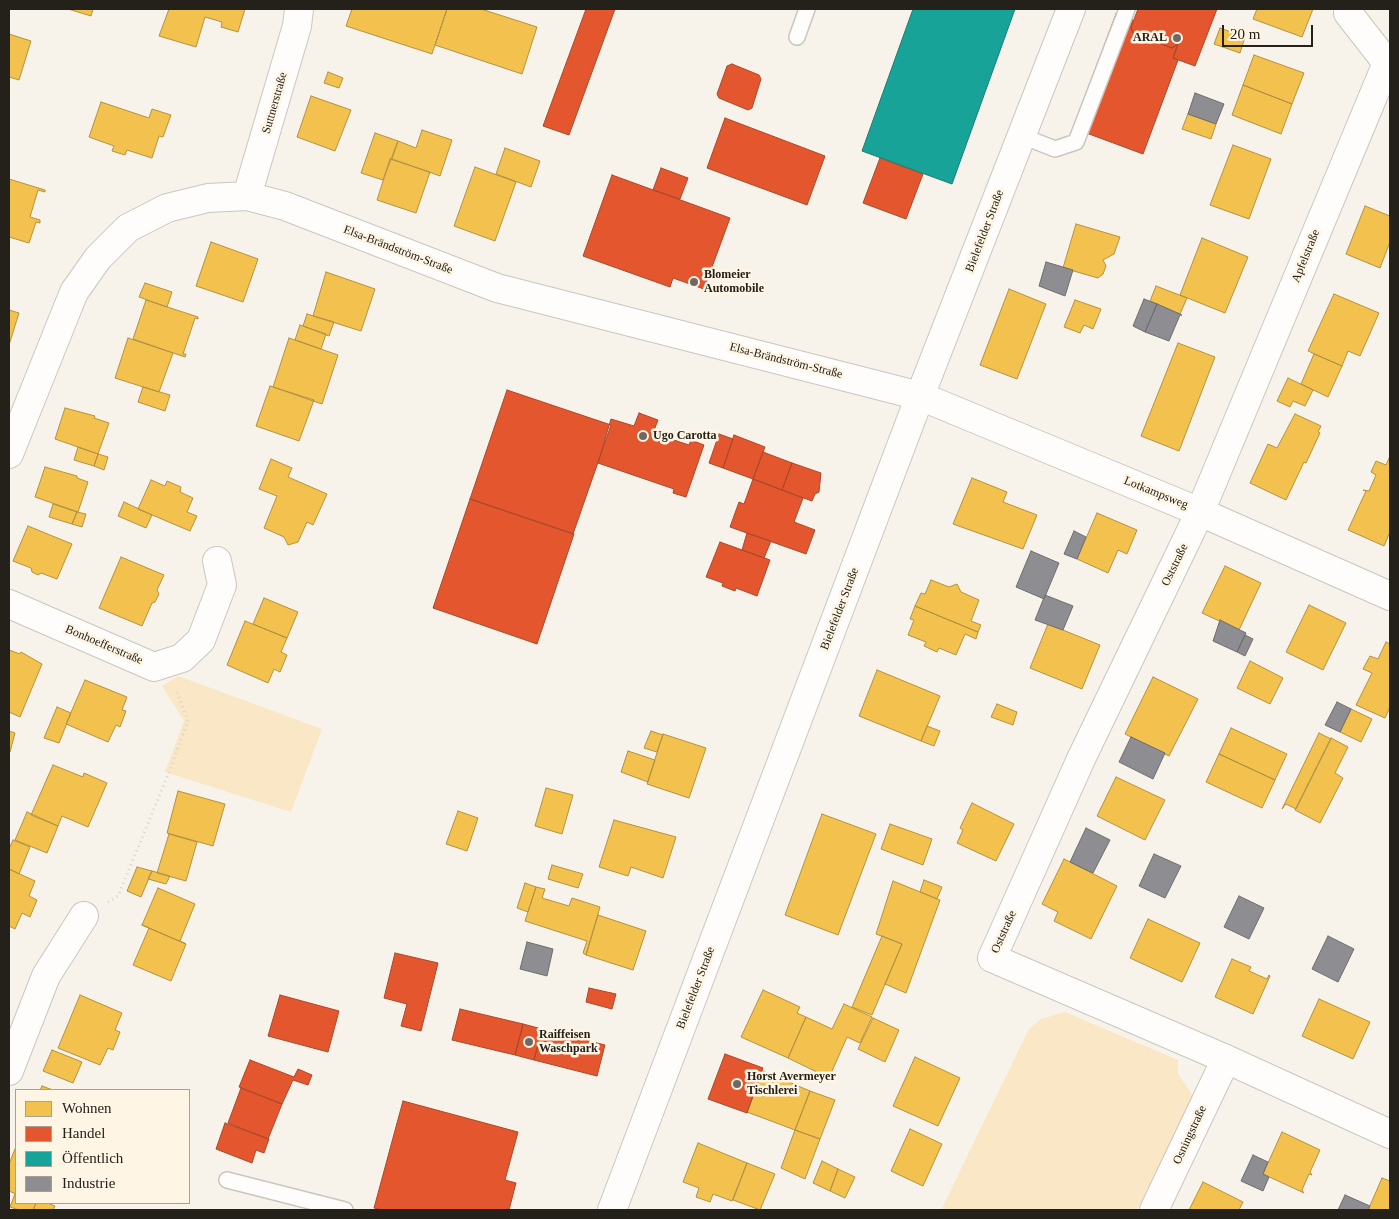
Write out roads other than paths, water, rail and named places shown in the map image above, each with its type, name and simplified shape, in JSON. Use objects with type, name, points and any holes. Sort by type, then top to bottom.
[{"type":"street","name":"Suttnerstraße","points":[[247,196],[297,26],[299,9]]},
{"type":"street","name":"Bielefelder Straße","points":[[612,1210],[920,396],[1070,9]]},
{"type":"street","name":"Apfelstraße","points":[[1200,512],[1387,63],[1348,13],[1349,9]]},
{"type":"street","name":"Elsa-Brändström-Straße","points":[[12,436],[74,292],[98,258],[128,228],[167,208],[208,198],[247,196],[285,206],[497,288],[920,396]]},
{"type":"street","name":"Lotkampsweg","points":[[920,396],[1200,512],[1390,596]]},
{"type":"street","name":"Oststraße","points":[[1200,512],[1080,759],[992,958],[1226,1059],[1390,1134]]},
{"type":"street","name":"Bonhoefferstraße","points":[[9,604],[154,667],[182,658],[201,640],[222,585],[217,562]]},
{"type":"street","points":[[9,1071],[46,976],[84,916]]},
{"type":"street","name":"Osningstraße","points":[[1154,1210],[1226,1059]]},
{"type":"lane","points":[[797,37],[807,9]]},
{"type":"lane","points":[[1022,136],[1056,148],[1076,142],[1127,9]]},
{"type":"lane","points":[[227,1180],[345,1210]]},
{"type":"place","name":"ARAL","points":[[1177,38]]},
{"type":"place","name":"Blomeier Automobile","points":[[694,282]]},
{"type":"place","name":"Ugo Carotta","points":[[643,436]]},
{"type":"place","name":"Raiffeisen Waschpark","points":[[529,1042]]},
{"type":"place","name":"Horst Avermeyer Tischlerei","points":[[737,1084]]}]
